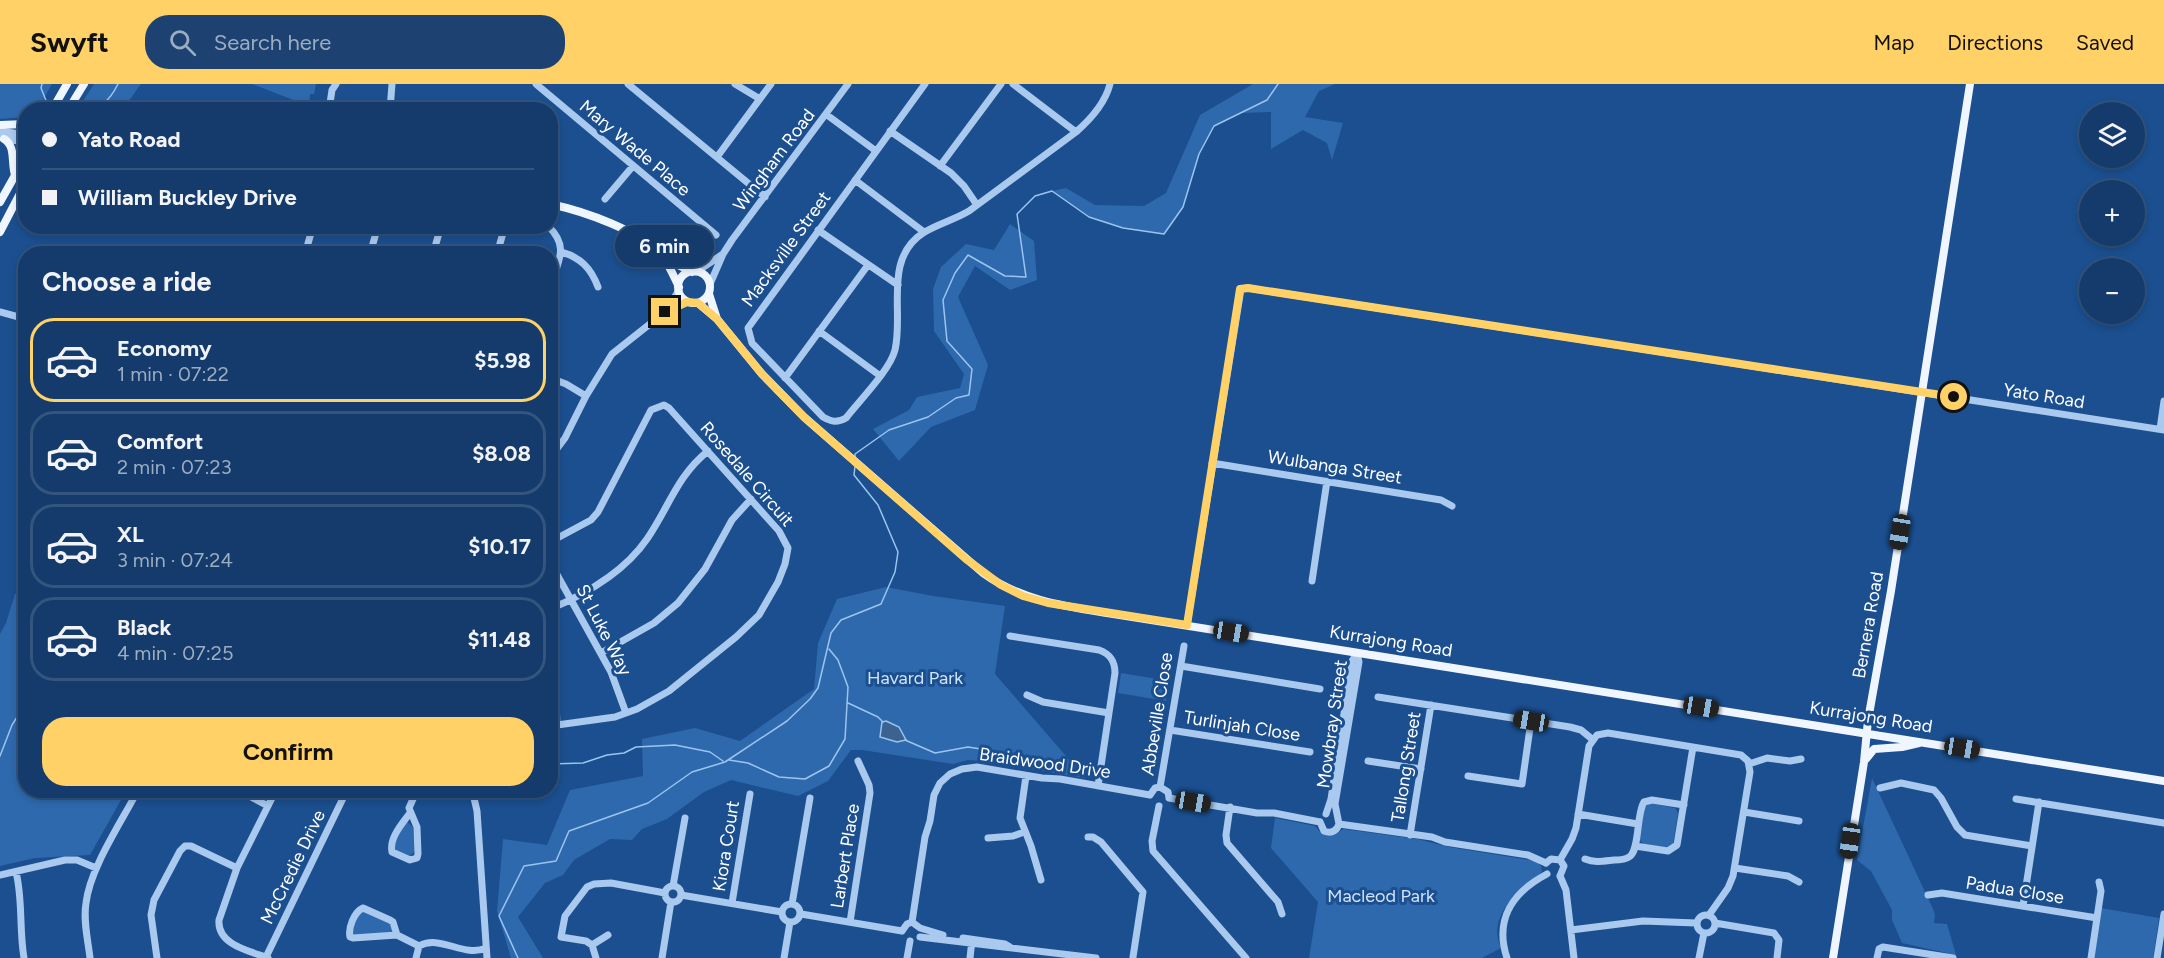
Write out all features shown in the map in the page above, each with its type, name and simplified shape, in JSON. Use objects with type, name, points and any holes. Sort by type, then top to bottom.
[{"type":"main road","points":[[57,102],[68,84]]},
{"type":"main road","points":[[73,102],[84,84]]},
{"type":"main road","name":"Bernera Road","points":[[1833,958],[1864,762],[1866,733],[1923,392],[1970,84]]},
{"type":"main road","points":[[0,125],[18,124]]},
{"type":"main road","points":[[1,136],[10,142],[15,175]]},
{"type":"main road","points":[[0,202],[18,170]]},
{"type":"main road","points":[[0,232],[18,197]]},
{"type":"main road","points":[[558,206],[605,221],[638,238],[664,258],[705,276],[710,284],[709,294],[717,319]]},
{"type":"main road","points":[[664,258],[682,297],[687,302],[698,303],[709,294]]},
{"type":"main road","points":[[679,288],[683,277],[694,272]]},
{"type":"main road","points":[[698,303],[717,319]]},
{"type":"main road","name":"Kurrajong Road","points":[[717,319],[762,374],[832,442],[983,573],[1023,596],[1065,606],[2164,781]]},
{"type":"main road","points":[[1864,762],[1874,749],[1902,747],[1924,742]]},
{"type":"street","points":[[330,102],[332,90],[336,84]]},
{"type":"street","points":[[391,102],[392,84]]},
{"type":"street","name":"Mary Wade Place","points":[[537,84],[716,235]]},
{"type":"street","points":[[628,84],[765,197]]},
{"type":"street","points":[[735,84],[760,99]]},
{"type":"street","points":[[717,157],[771,84]]},
{"type":"street","name":"Wingham Road","points":[[710,284],[723,254],[848,84]]},
{"type":"street","name":"Macksville Street","points":[[925,84],[748,328],[752,344],[823,417],[832,422],[839,422],[846,418],[894,352],[898,272],[905,253],[924,232],[952,221],[977,205],[1076,132],[1094,114],[1110,84]]},
{"type":"street","points":[[940,166],[1000,84]]},
{"type":"street","points":[[1013,84],[1076,132]]},
{"type":"street","points":[[826,115],[876,151]]},
{"type":"street","points":[[890,131],[964,186],[977,205]]},
{"type":"street","points":[[1,136],[18,135]]},
{"type":"street","points":[[1,136],[18,141]]},
{"type":"street","points":[[605,199],[633,166]]},
{"type":"street","points":[[855,180],[924,232]]},
{"type":"street","points":[[818,230],[898,285]]},
{"type":"street","points":[[554,234],[560,241],[561,252],[558,262]]},
{"type":"street","points":[[561,252],[574,255],[581,261],[593,275],[597,287]]},
{"type":"street","name":"Wingham Road","points":[[694,272],[723,254]]},
{"type":"street","points":[[784,378],[868,265]]},
{"type":"street","points":[[665,312],[679,288]]},
{"type":"street","name":"Yato Road","points":[[1212,463],[1240,289],[1259,289],[2162,430]]},
{"type":"street","points":[[558,446],[612,354],[665,312],[687,302]]},
{"type":"street","points":[[0,312],[18,318]]},
{"type":"street","points":[[819,331],[879,375]]},
{"type":"street","points":[[558,381],[586,396]]},
{"type":"street","points":[[2162,430],[2164,401]]},
{"type":"street","name":"Rosedale Circuit","points":[[558,538],[591,520],[598,512],[651,410],[664,405],[779,531],[788,548],[785,564],[759,615],[736,637],[669,691],[626,713],[604,719],[558,725]]},
{"type":"street","points":[[558,606],[572,600],[606,578],[639,550],[693,463],[708,452]]},
{"type":"street","points":[[1187,625],[1212,463]]},
{"type":"street","name":"Wulbanga Street","points":[[1212,463],[1441,500],[1452,506]]},
{"type":"street","points":[[1312,582],[1327,481]]},
{"type":"street","points":[[601,653],[654,623],[678,603],[705,569],[732,520],[751,499]]},
{"type":"street","name":"St Luke Way","points":[[558,576],[611,672],[626,713]]},
{"type":"street","points":[[1011,636],[1099,650],[1108,654],[1114,662],[1115,673],[1098,786]]},
{"type":"street","name":"Abbeville Close","points":[[1161,787],[1184,646]]},
{"type":"street","name":"Mowbray Street","points":[[1326,814],[1331,799],[1352,661],[1357,653]]},
{"type":"street","name":"Mowbray Street","points":[[1338,820],[1335,804],[1359,662],[1357,653]]},
{"type":"street","points":[[1180,666],[1320,689]]},
{"type":"street","points":[[1027,695],[1043,702],[1109,713]]},
{"type":"street","points":[[1378,697],[1578,729],[1592,739]]},
{"type":"street","name":"Tallong Street","points":[[1410,835],[1431,705]]},
{"type":"street","points":[[1468,776],[1521,784],[1531,721]]},
{"type":"street","name":"Turlinjah Close","points":[[1170,730],[1310,752]]},
{"type":"street","points":[[1560,860],[1572,839],[1588,746],[1599,733],[1741,755],[1749,764],[1750,771],[1735,868],[1730,885],[1709,915]]},
{"type":"street","points":[[1635,846],[1665,851],[1673,850],[1678,842],[1693,747]]},
{"type":"street","points":[[1749,764],[1767,758],[1790,761],[1801,759]]},
{"type":"street","name":"Larbert Place","points":[[850,922],[870,793],[869,785],[858,761]]},
{"type":"street","points":[[1368,761],[1420,769]]},
{"type":"street","name":"Braidwood Drive","points":[[912,922],[934,795],[940,783],[954,772],[971,767],[1150,795]]},
{"type":"street","points":[[1026,776],[1020,818],[1041,880]]},
{"type":"street","points":[[1880,788],[1898,783],[1931,788],[1939,794],[1957,828],[1965,835],[2032,846]]},
{"type":"street","points":[[1159,807],[1153,804],[1150,795],[1155,788],[1166,789],[1169,798]]},
{"type":"street","name":"Kiora Court","points":[[732,903],[750,794]]},
{"type":"street","points":[[90,958],[85,911],[87,896],[96,868],[134,798]]},
{"type":"street","points":[[253,798],[268,806]]},
{"type":"street","points":[[267,957],[235,945],[220,932],[219,920],[237,868],[272,798]]},
{"type":"street","name":"McCredie Drive","points":[[267,957],[343,798]]},
{"type":"street","points":[[410,813],[399,828],[391,846],[392,852],[410,860],[417,858],[418,854],[417,827],[409,808],[413,798]]},
{"type":"street","points":[[474,798],[477,811],[487,958]]},
{"type":"street","points":[[792,904],[810,798]]},
{"type":"street","points":[[1169,798],[1320,822]]},
{"type":"street","points":[[1159,807],[1164,805],[1169,798]]},
{"type":"street","points":[[2016,799],[2164,823]]},
{"type":"street","points":[[1586,859],[1596,862],[1626,859],[1632,854],[1641,806],[1646,801],[1684,805]]},
{"type":"street","points":[[2023,906],[2039,802]]},
{"type":"street","points":[[1159,807],[1152,841],[1153,851],[1246,958]]},
{"type":"street","points":[[1230,807],[1227,843],[1278,902],[1282,914]]},
{"type":"street","points":[[1744,812],[1799,821]]},
{"type":"street","points":[[1338,820],[1336,830],[1330,833],[1324,831],[1320,822],[1326,814],[1332,814],[1338,820],[1528,855],[1546,863]]},
{"type":"street","points":[[1578,814],[1638,824]]},
{"type":"street","points":[[673,886],[686,818]]},
{"type":"street","points":[[988,838],[1013,836],[1024,832]]},
{"type":"street","points":[[1088,837],[1101,842],[1143,892],[1133,958]]},
{"type":"street","points":[[157,958],[151,915],[154,900],[180,851],[185,846],[191,846],[237,868]]},
{"type":"street","points":[[1560,876],[1552,877],[1547,874],[1546,863],[1551,859],[1560,860],[1564,866],[1560,876],[1566,890],[1574,958]]},
{"type":"street","points":[[0,875],[65,860],[78,860],[96,868]]},
{"type":"street","points":[[1735,868],[1788,876],[1799,882]]},
{"type":"street","points":[[16,872],[20,892],[20,930],[24,958]]},
{"type":"street","points":[[1507,958],[1502,933],[1506,914],[1523,891],[1547,874]]},
{"type":"street","points":[[596,958],[592,945],[586,941],[561,937],[565,916],[587,887],[601,882],[665,893]]},
{"type":"street","points":[[2091,958],[2101,891],[2098,882]]},
{"type":"street","points":[[673,886],[679,889],[681,895],[676,902],[671,902],[667,900],[665,893],[667,888],[673,886]]},
{"type":"street","name":"Padua Close","points":[[1928,895],[1942,893],[2097,918]]},
{"type":"street","points":[[681,895],[782,912]]},
{"type":"street","points":[[662,958],[671,902]]},
{"type":"street","points":[[792,904],[799,908],[801,914],[795,922],[790,922],[784,920],[782,912],[785,906],[792,904]]},
{"type":"street","points":[[397,935],[393,922],[363,908],[358,911],[349,930],[350,937],[358,939],[397,935],[419,946]]},
{"type":"street","points":[[801,914],[902,931]]},
{"type":"street","points":[[2157,958],[2164,914]]},
{"type":"street","points":[[1696,922],[1702,915],[1709,915]]},
{"type":"street","points":[[1709,915],[1715,923],[1774,933],[1779,940],[1777,958]]},
{"type":"street","points":[[1571,930],[1643,921],[1696,922]]},
{"type":"street","points":[[784,958],[790,922]]},
{"type":"street","points":[[902,931],[907,924],[912,922],[921,928],[942,934],[1005,948],[1096,958]]},
{"type":"street","points":[[1696,922],[1699,930],[1704,933],[1711,932],[1715,923]]},
{"type":"street","points":[[920,937],[921,928]]},
{"type":"street","points":[[902,931],[905,939],[910,941],[920,937],[972,941]]},
{"type":"street","points":[[1699,958],[1704,933]]},
{"type":"street","points":[[592,945],[608,935]]},
{"type":"street","points":[[907,958],[910,941]]},
{"type":"street","points":[[970,958],[972,941]]},
{"type":"street","points":[[419,946],[434,942],[465,950],[486,948]]},
{"type":"street","points":[[416,958],[419,946]]},
{"type":"street","points":[[1877,958],[1879,949],[1883,947],[1953,958]]},
{"type":"green space","points":[[0,84],[52,84],[42,102],[18,102],[18,118],[0,119]]},
{"type":"green space","points":[[94,84],[141,84],[128,102],[82,102]]},
{"type":"green space","points":[[252,84],[316,84],[314,94],[310,94],[309,102],[299,102]]},
{"type":"green space","points":[[1253,84],[1335,84],[1319,91],[1305,117],[1343,123],[1332,160],[1327,143],[1303,130],[1271,149],[1271,112],[1241,113],[1214,126],[1199,154],[1183,207],[1164,234],[1123,228],[1089,217],[1052,191],[1066,188],[1095,205],[1144,206],[1166,193],[1200,115]]},
{"type":"green space","points":[[1010,224],[1034,241],[1037,280],[1010,290],[975,266],[958,297],[988,365],[975,410],[931,427],[899,461],[873,429],[909,410],[917,397],[960,388],[964,374],[934,331],[933,289],[941,267],[966,244],[994,250]]},
{"type":"green space","name":"Havard Park","points":[[886,587],[1005,606],[995,674],[1085,778],[984,761],[968,760],[953,764],[851,750],[828,781],[798,796],[731,780],[704,792],[667,819],[642,829],[632,840],[610,839],[574,860],[563,875],[545,883],[518,917],[543,958],[511,958],[497,911],[503,839],[547,845],[570,790],[643,776],[642,739],[695,728],[740,741],[814,689],[818,643],[837,599]]},
{"type":"green space","points":[[15,594],[18,594],[18,798],[122,798],[90,855],[35,858],[0,866],[0,634]]},
{"type":"green space","points":[[1121,673],[1169,681],[1166,701],[1118,693]]},
{"type":"green space","points":[[1872,778],[1933,909],[1934,923],[1947,924],[1956,955],[1902,943],[1892,920],[1892,910],[1871,871],[1857,860]]},
{"type":"green space","points":[[1649,803],[1675,808],[1678,813],[1673,845],[1668,849],[1644,845],[1639,839],[1644,808]]},
{"type":"green space","name":"Macleod Park","points":[[1275,818],[1315,826],[1328,836],[1335,835],[1343,829],[1417,839],[1449,847],[1536,861],[1541,866],[1542,872],[1515,896],[1501,915],[1498,936],[1501,948],[1482,958],[1309,958],[1318,902],[1271,848]]},
{"type":"green space","points":[[407,822],[413,827],[415,851],[409,857],[394,850],[398,835]]},
{"type":"green space","points":[[2101,908],[2159,918],[2153,958],[2094,958]]},
{"type":"green space","points":[[364,910],[390,923],[394,933],[357,937],[352,935],[352,929],[361,911]]},
{"type":"shaded area","points":[[886,721],[899,727],[906,740],[897,742],[880,737],[882,722]]},
{"type":"waterway","points":[[42,84],[41,88],[47,102]]},
{"type":"waterway","points":[[105,102],[118,84]]},
{"type":"waterway","points":[[855,458],[855,454],[889,430],[928,417],[956,398],[969,395],[972,369],[947,341],[943,300],[955,273],[968,255],[1005,276],[1026,277],[1017,214],[1035,196],[1052,191],[1089,217],[1123,228],[1164,234],[1183,207],[1199,154],[1214,126],[1267,100],[1278,84]]},
{"type":"waterway","points":[[518,958],[499,916],[524,866],[556,861],[569,831],[648,803],[692,772],[725,762],[787,721],[818,688],[831,633],[841,620],[881,604],[895,572],[898,552],[878,505],[854,475],[855,466]]},
{"type":"waterway","points":[[729,760],[748,763],[779,777],[805,779],[829,766],[845,739],[848,687],[838,660],[829,649]]},
{"type":"waterway","points":[[848,703],[878,717],[883,722]]},
{"type":"waterway","points":[[0,756],[18,716]]},
{"type":"waterway","points":[[905,740],[935,753],[968,747],[994,751],[1019,760]]},
{"type":"waterway","points":[[558,764],[583,763],[607,755],[624,753],[636,747],[675,745],[710,752],[723,761]]},
{"type":"route","points":[[665,312],[687,302],[698,303],[717,319],[762,374],[804,417],[966,559],[1001,585],[1023,596],[1048,603],[1187,625],[1240,289],[1248,288],[1954,397]]}]
